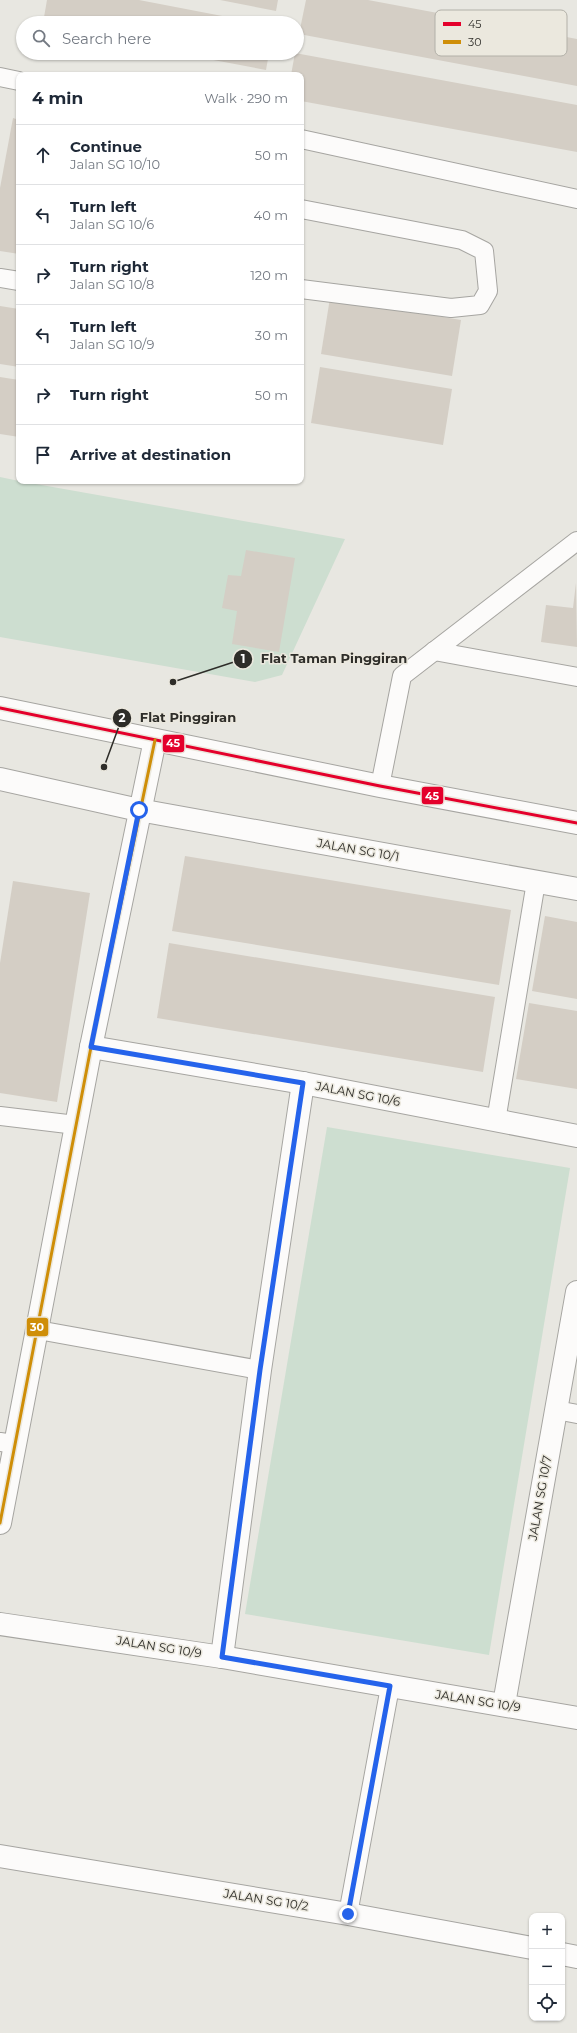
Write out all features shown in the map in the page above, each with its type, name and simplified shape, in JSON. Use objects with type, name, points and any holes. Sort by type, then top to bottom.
[{"type":"street","points":[[0,708],[380,786],[577,823]]},
{"type":"street","points":[[0,1523],[7,1443],[38,1330],[91,1047],[139,810],[155,740]]},
{"type":"street","name":"JALAN SG 10/1","points":[[0,779],[139,810],[577,889]]},
{"type":"street","name":"JALAN SG 10/6","points":[[91,1047],[303,1083],[577,1136]]},
{"type":"street","points":[[222,1657],[260,1370],[303,1083]]},
{"type":"street","name":"JALAN SG 10/7","points":[[504,1704],[567,1412],[577,1292]]},
{"type":"street","name":"JALAN SG 10/9","points":[[0,1624],[222,1657],[504,1704],[577,1718]]},
{"type":"street","name":"JALAN SG 10/2","points":[[0,1856],[348,1914],[529,1947]]},
{"type":"street","points":[[565,1955],[577,1957]]},
{"type":"lane","points":[[0,77],[16,80]]},
{"type":"lane","points":[[304,140],[577,199]]},
{"type":"lane","points":[[304,210],[462,240],[484,251],[488,291],[480,304],[450,308],[304,289]]},
{"type":"lane","points":[[0,278],[16,281]]},
{"type":"lane","points":[[380,786],[402,676],[577,541]]},
{"type":"lane","points":[[434,651],[577,677]]},
{"type":"lane","points":[[496,1121],[536,882]]},
{"type":"lane","points":[[0,1116],[76,1125]]},
{"type":"lane","points":[[38,1330],[260,1370]]},
{"type":"lane","points":[[348,1914],[390,1686]]},
{"type":"green space","points":[[0,477],[16,480],[16,484],[36,484],[345,539],[282,675],[255,682],[0,637]]},
{"type":"green space","points":[[327,1127],[570,1168],[489,1655],[245,1614]]},
{"type":"building","points":[[47,0],[139,0],[222,16],[44,16]]},
{"type":"building","points":[[220,0],[278,0],[276,11]]},
{"type":"building","points":[[306,0],[368,0],[435,13],[435,56],[567,56],[567,37],[577,39],[577,86],[304,35],[304,16],[303,16]]},
{"type":"building","points":[[304,55],[577,105],[577,152],[304,102],[304,72],[292,72],[294,60],[304,60]]},
{"type":"building","points":[[213,60],[268,60],[266,70]]},
{"type":"building","points":[[13,118],[16,119],[16,254],[0,251],[0,188]]},
{"type":"building","points":[[330,298],[461,320],[452,376],[321,354]]},
{"type":"building","points":[[0,306],[16,309],[16,367],[0,364]]},
{"type":"building","points":[[320,367],[452,389],[443,445],[311,423]]},
{"type":"building","points":[[0,377],[16,380],[16,437],[0,434]]},
{"type":"building","points":[[246,550],[295,558],[279,652],[232,644],[237,611],[222,608],[228,575],[241,576]]},
{"type":"building","points":[[576,583],[577,647],[541,642],[546,605],[573,608]]},
{"type":"building","points":[[185,856],[511,910],[499,985],[172,931]]},
{"type":"building","points":[[13,881],[90,893],[57,1102],[0,1093],[0,963]]},
{"type":"building","points":[[545,916],[577,922],[577,999],[532,991]]},
{"type":"building","points":[[169,943],[495,997],[483,1072],[157,1018]]},
{"type":"building","points":[[529,1003],[577,1011],[577,1089],[516,1079]]},
{"type":"transit line","name":"45","points":[[0,708],[380,786],[577,823]]},
{"type":"transit line","name":"30","points":[[0,1523],[91,1047],[155,740]]},
{"type":"place","name":"Flat Taman Pinggiran","points":[[173,682]]},
{"type":"place","name":"Flat Pinggiran","points":[[104,767]]},
{"type":"route","points":[[139,810],[91,1047],[303,1083],[260,1370],[222,1657],[390,1686],[348,1914]]}]
